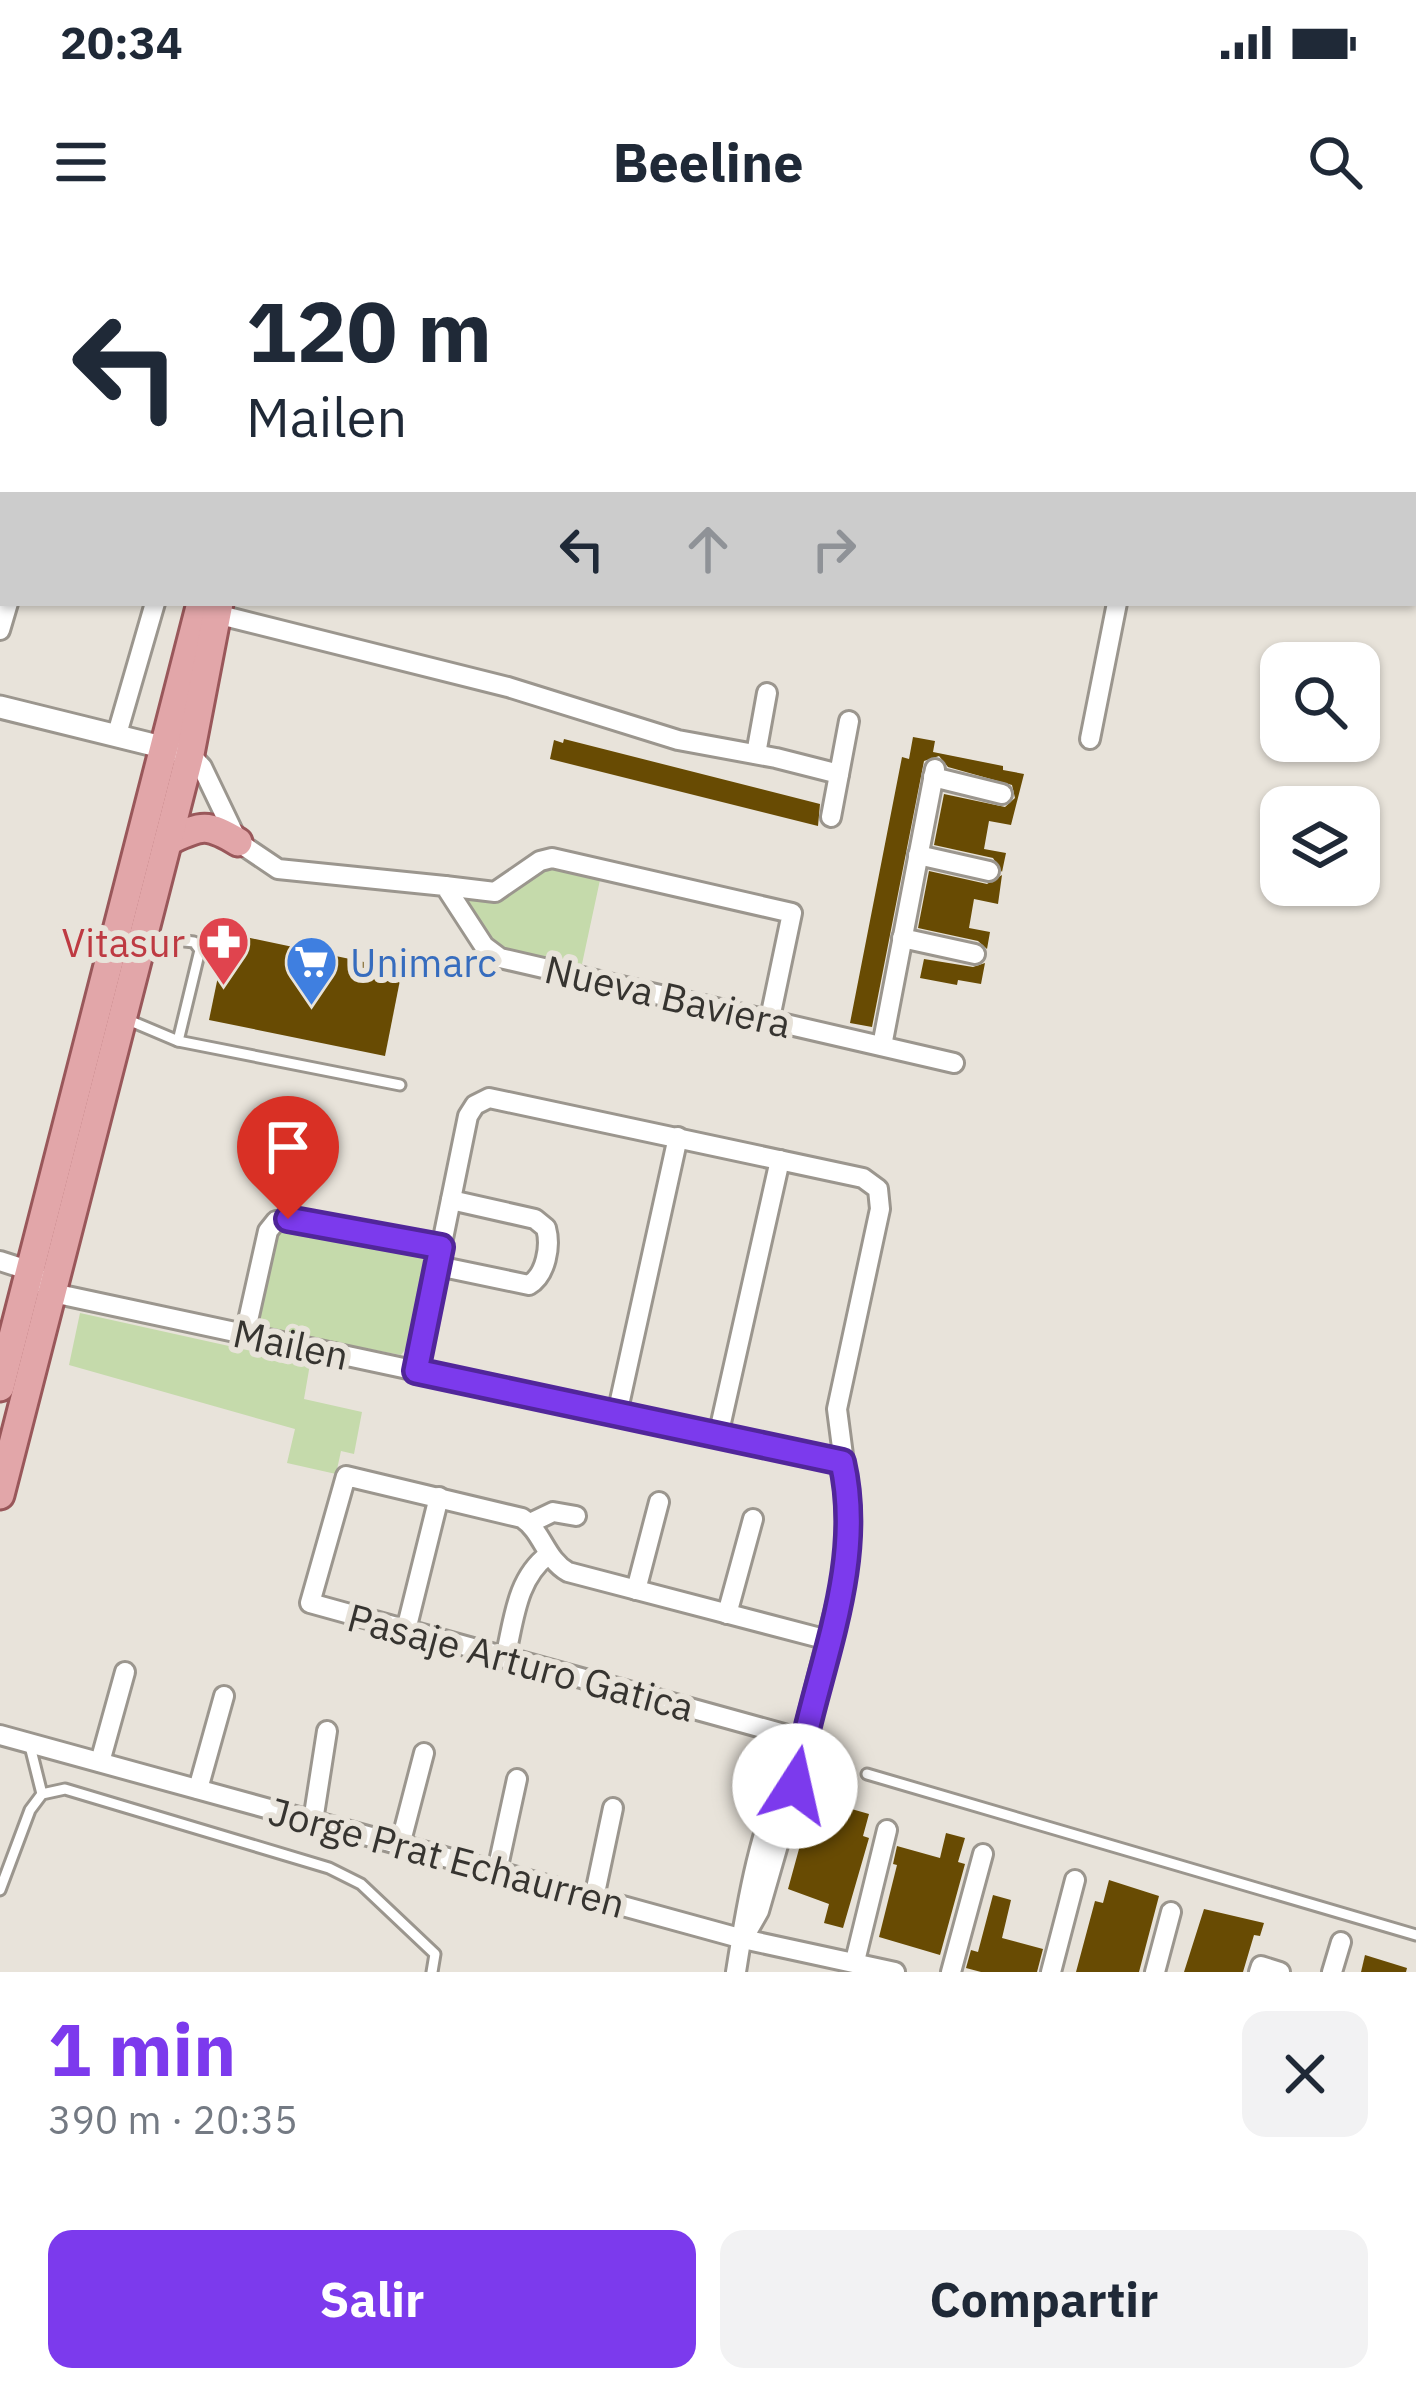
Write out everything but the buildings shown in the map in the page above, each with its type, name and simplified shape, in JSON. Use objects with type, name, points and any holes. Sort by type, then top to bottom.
[{"type":"main road","points":[[0,1495],[31,1304],[212,607]]},
{"type":"main road","points":[[0,1387],[31,1304],[31,1271],[109,1013],[144,937],[168,842],[177,751]]},
{"type":"main road","points":[[168,842],[197,827],[212,827],[238,842]]},
{"type":"street","points":[[117,734],[153,606]]},
{"type":"street","points":[[1090,740],[1116,606]]},
{"type":"street","points":[[212,607],[508,687],[678,740],[839,774]]},
{"type":"street","points":[[756,754],[766,692]]},
{"type":"street","points":[[0,707],[177,751],[202,767],[238,842],[278,869],[495,892],[552,858],[792,913],[770,1018]]},
{"type":"street","points":[[831,818],[849,721]]},
{"type":"street","points":[[881,1046],[934,773],[1002,794]]},
{"type":"street","points":[[919,855],[989,871]]},
{"type":"street","name":"Nueva Baviera","points":[[445,886],[484,946],[500,958],[955,1064]]},
{"type":"street","points":[[902,938],[976,954]]},
{"type":"street","points":[[416,1371],[468,1116],[481,1101],[497,1097],[863,1178],[878,1190],[880,1209],[837,1409],[850,1509],[849,1554],[802,1739],[795,1786],[736,1972]]},
{"type":"street","points":[[617,1414],[678,1137]]},
{"type":"street","points":[[718,1436],[781,1160]]},
{"type":"street","points":[[245,1334],[268,1231],[276,1221],[288,1219],[440,1257],[529,1285],[542,1272],[549,1238],[543,1224],[451,1200]]},
{"type":"street","points":[[0,1261],[31,1271]]},
{"type":"street","name":"Mailen","points":[[31,1304],[245,1334],[842,1462]]},
{"type":"street","name":"Pasaje Arturo Gatica","points":[[439,1497],[346,1476],[310,1603],[802,1739]]},
{"type":"street","points":[[406,1630],[439,1497],[513,1514],[530,1523],[548,1555],[568,1572],[828,1640]]},
{"type":"street","points":[[636,1590],[659,1502]]},
{"type":"street","points":[[530,1523],[553,1512],[576,1516]]},
{"type":"street","points":[[727,1614],[753,1519]]},
{"type":"street","points":[[505,1658],[524,1581],[548,1555]]},
{"type":"street","points":[[100,1762],[124,1672]]},
{"type":"street","points":[[198,1789],[224,1696]]},
{"type":"street","points":[[313,1821],[327,1731]]},
{"type":"street","name":"Jorge Prat Echaurren","points":[[0,1735],[743,1939],[895,1972]]},
{"type":"street","points":[[400,1845],[424,1754]]},
{"type":"street","points":[[497,1871],[517,1779]]},
{"type":"street","points":[[593,1898],[613,1808]]},
{"type":"street","points":[[855,1960],[886,1830]]},
{"type":"street","points":[[952,1972],[983,1854]]},
{"type":"street","points":[[1051,1972],[1075,1880]]},
{"type":"street","points":[[1155,1972],[1171,1912]]},
{"type":"street","points":[[1332,1972],[1340,1942]]},
{"type":"lane","points":[[144,937],[194,942],[200,950],[178,1041]]},
{"type":"lane","points":[[109,1013],[178,1041],[400,1085]]},
{"type":"lane","points":[[28,1742],[42,1794]]},
{"type":"lane","points":[[867,1774],[1416,1935]]},
{"type":"lane","points":[[0,1890],[30,1810],[42,1794],[65,1789],[329,1868],[361,1884],[435,1954],[432,1972]]},
{"type":"green space","points":[[550,867],[600,880],[582,964],[512,953],[492,942],[464,896],[497,901]]},
{"type":"green space","points":[[286,1227],[426,1256],[407,1347],[401,1355],[255,1327],[277,1231]]},
{"type":"green space","points":[[80,1313],[310,1364],[304,1399],[362,1412],[354,1454],[341,1451],[336,1474],[287,1463],[295,1429],[69,1365]]},
{"type":"place","name":"Vitasur","points":[[224,988]]},
{"type":"place","name":"Unimarc","points":[[311,1008]]},
{"type":"route","points":[[288,1219],[441,1247],[416,1371],[842,1462],[850,1509],[849,1554],[802,1739],[795,1786]]}]
